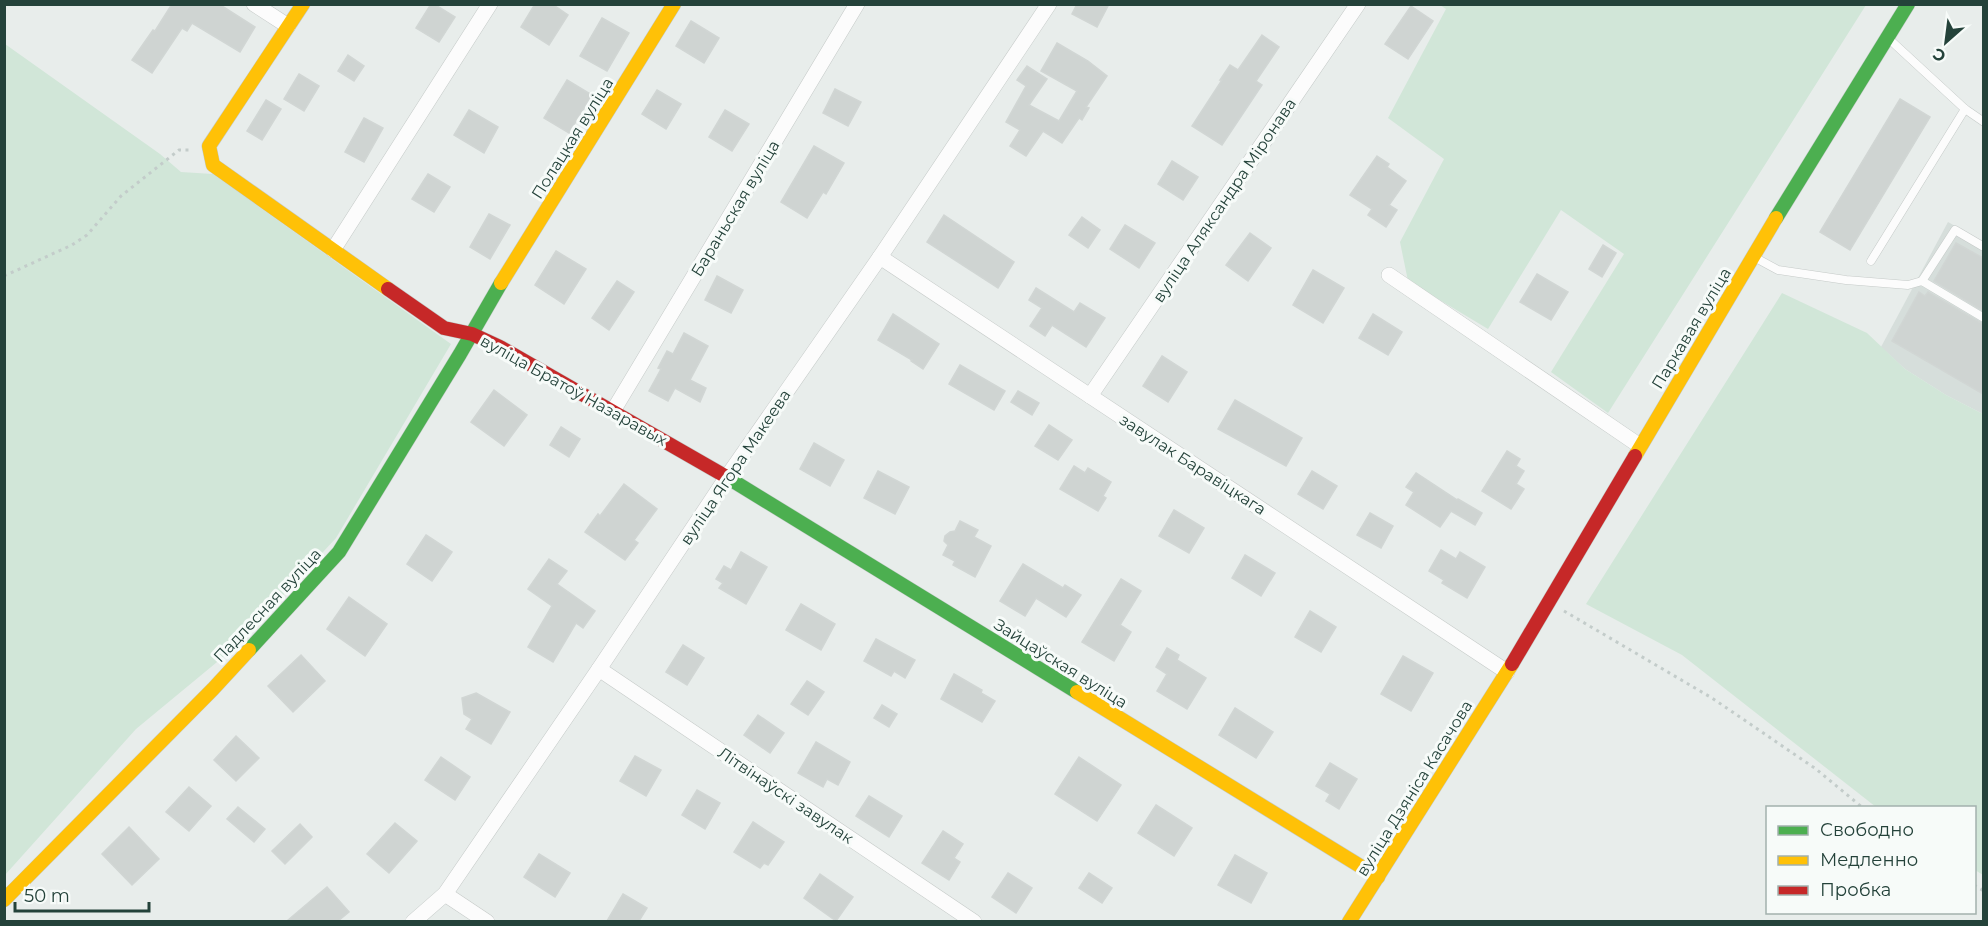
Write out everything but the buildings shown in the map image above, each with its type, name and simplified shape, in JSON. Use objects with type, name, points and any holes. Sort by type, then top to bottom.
[{"type":"street","points":[[254,4],[288,26]]},
{"type":"street","points":[[209,146],[303,4]]},
{"type":"street","points":[[333,250],[490,4]]},
{"type":"street","name":"Полацкая вуліца","points":[[498,288],[674,4]]},
{"type":"street","name":"Бараньская вуліца","points":[[613,411],[857,4]]},
{"type":"street","name":"вуліца Ягора Макеева","points":[[413,921],[445,894],[727,477],[880,257],[1049,4]]},
{"type":"street","name":"вуліца Аляксандра Міронава","points":[[1090,396],[1358,4]]},
{"type":"street","name":"Паркавая вуліца","points":[[1507,672],[1753,256],[1908,4]]},
{"type":"street","name":"вуліца Братоў Назаравых","points":[[209,146],[213,165],[444,328],[472,334],[500,347],[727,477]]},
{"type":"street","name":"завулак Баравіцкага","points":[[880,257],[1507,672]]},
{"type":"street","points":[[1389,275],[1640,446]]},
{"type":"street","name":"Падлесная вуліца","points":[[4,900],[213,688],[339,552],[498,288]]},
{"type":"street","name":"Зайцаўская вуліца","points":[[727,477],[1378,877]]},
{"type":"street","name":"Літвінаўскі завулак","points":[[599,669],[974,921]]},
{"type":"street","name":"вуліца Дзяніса Касачова","points":[[1349,921],[1507,672]]},
{"type":"street","points":[[445,894],[487,921]]},
{"type":"lane","points":[[1887,38],[1965,109],[1983,122]]},
{"type":"lane","points":[[1871,261],[1965,109]]},
{"type":"lane","points":[[1753,256],[1778,270],[1846,280],[1908,285],[1922,281],[1955,230],[1983,247]]},
{"type":"lane","points":[[1922,281],[1983,318]]},
{"type":"path","points":[[4,276],[72,245],[87,235],[120,196],[179,150],[209,146]]},
{"type":"path","points":[[1549,601],[1712,698],[1816,769],[1862,806]]},
{"type":"shaded area","points":[[1948,222],[1983,242],[1983,414],[1946,395],[1905,369],[1881,347]]},
{"type":"green space","points":[[1440,5],[1866,5],[1608,413],[1551,372],[1624,254],[1561,210],[1488,329],[1408,281],[1400,242],[1444,159],[1388,118],[1446,9]]},
{"type":"green space","points":[[5,44],[160,154],[181,172],[213,174],[451,344],[336,538],[234,648],[136,729],[5,875]]},
{"type":"green space","points":[[1782,293],[1867,333],[1905,369],[1946,395],[1983,414],[1983,875],[1976,871],[1976,806],[1875,806],[1682,655],[1586,604]]},
{"type":"traffic: fast","points":[[1776,218],[1908,4]]},
{"type":"traffic: fast","points":[[249,650],[339,552],[501,283]]},
{"type":"traffic: fast","points":[[725,476],[1077,692]]},
{"type":"traffic: slow","points":[[303,4],[209,146],[213,165],[388,289]]},
{"type":"traffic: slow","points":[[501,283],[674,4]]},
{"type":"traffic: slow","points":[[1635,456],[1776,218]]},
{"type":"traffic: slow","points":[[4,900],[249,650]]},
{"type":"traffic: slow","points":[[1349,922],[1512,664]]},
{"type":"traffic: slow","points":[[1077,692],[1378,877]]},
{"type":"traffic: jam","points":[[388,289],[444,328],[472,334],[500,347],[725,476]]},
{"type":"traffic: jam","points":[[1512,664],[1635,456]]}]
